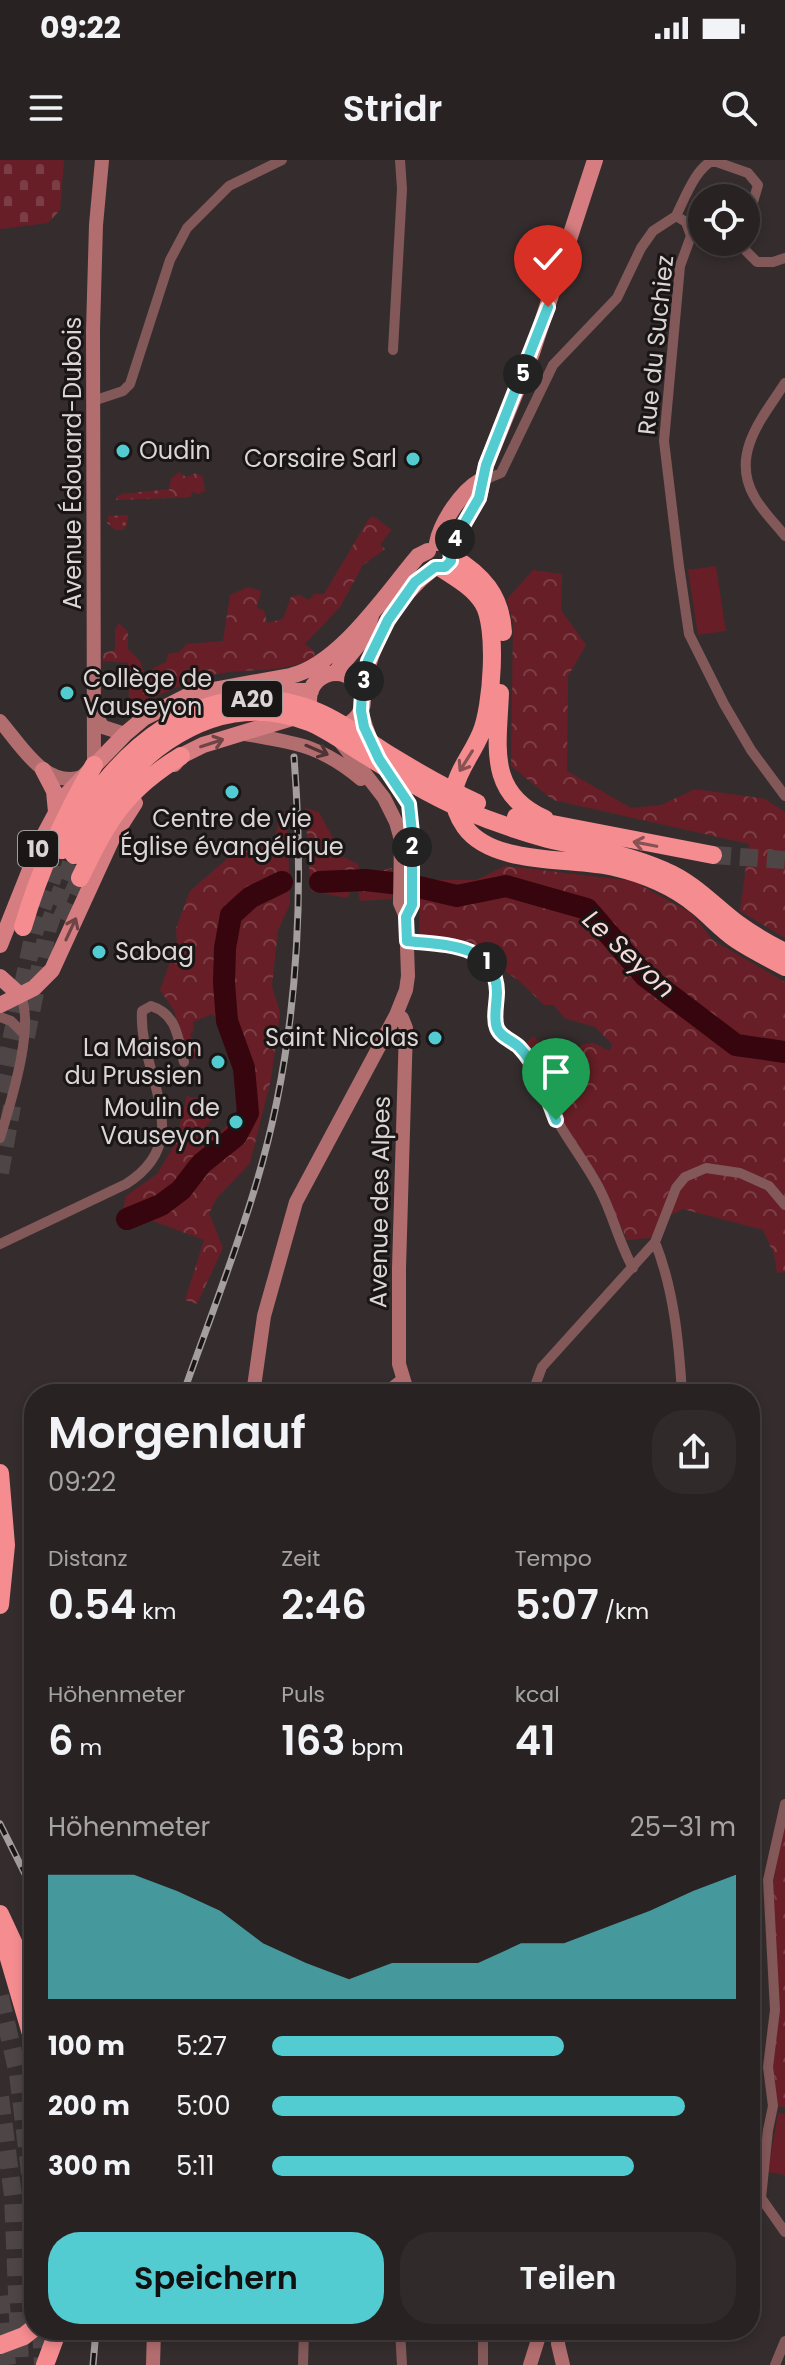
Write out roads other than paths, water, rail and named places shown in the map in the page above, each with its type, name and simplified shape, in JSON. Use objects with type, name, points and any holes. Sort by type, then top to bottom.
[{"type":"highway","points":[[441,556],[481,577],[495,595],[500,610],[503,630],[497,754],[504,781],[527,809],[578,830]]},
{"type":"highway","points":[[441,556],[480,599],[492,632],[486,720],[477,742],[461,766],[454,788],[456,809],[466,828],[482,843],[506,852],[607,866],[653,879],[682,894],[737,940],[785,967]]},
{"type":"highway","name":"A20","points":[[68,853],[104,802],[145,756],[199,724],[239,715],[278,715],[308,722],[336,735],[433,796],[525,820],[713,855]]},
{"type":"highway","points":[[80,878],[104,830],[123,802],[152,775],[181,756]]},
{"type":"highway","points":[[23,927],[41,869],[88,771]]},
{"type":"highway","name":"A20","points":[[479,810],[544,838],[638,860],[677,876],[753,935],[785,952]]},
{"type":"highway","points":[[0,1473],[6,1545],[0,1605]]},
{"type":"highway","points":[[0,1914],[24,1966]]},
{"type":"highway","points":[[0,1928],[24,2010]]},
{"type":"highway","points":[[0,2345],[24,2336]]},
{"type":"highway","points":[[45,2365],[54,2340]]},
{"type":"main road","name":"Avenue Édouard-Dubois","points":[[88,771],[93,712],[96,539],[93,401],[96,225],[102,160]]},
{"type":"main road","name":"10","points":[[362,692],[368,661],[380,634],[415,582],[441,556],[479,498],[480,481],[536,342],[595,160]]},
{"type":"main road","name":"10","points":[[0,945],[43,837],[65,796],[125,734],[144,718],[191,694],[305,673],[319,666],[344,643],[418,556],[441,556]]},
{"type":"main road","name":"10","points":[[335,673],[363,639],[372,610]]},
{"type":"main road","points":[[254,1384],[264,1316],[296,1202],[396,1015],[406,990],[406,917],[412,905],[406,873],[401,840],[391,809],[379,790],[349,755],[330,726],[314,715],[309,699],[311,691],[323,676],[335,673],[352,678],[362,692],[364,727],[379,759],[409,804],[412,833],[406,873]]},
{"type":"main road","name":"10","points":[[237,685],[268,691],[311,691]]},
{"type":"main road","points":[[237,685],[252,705],[252,716],[245,734]]},
{"type":"main road","points":[[330,726],[348,724],[361,711]]},
{"type":"main road","points":[[93,712],[103,727],[125,734]]},
{"type":"main road","points":[[0,1005],[41,983],[52,970],[126,815],[181,756],[203,745],[283,720],[314,715]]},
{"type":"main road","points":[[0,721],[43,770],[54,791],[56,812]]},
{"type":"main road","points":[[245,734],[313,748],[329,755],[379,790]]},
{"type":"main road","points":[[43,770],[66,780],[88,771]]},
{"type":"main road","points":[[0,977],[20,995]]},
{"type":"main road","name":"Avenue des Alpes","points":[[396,1015],[405,1024],[406,1038],[399,1268],[399,1364],[404,1384]]},
{"type":"main road","points":[[153,2365],[154,2340]]},
{"type":"main road","points":[[530,2365],[538,2340]]},
{"type":"main road","points":[[558,2340],[563,2365]]},
{"type":"street","points":[[93,401],[123,391],[130,384],[170,260],[187,228],[229,186],[282,160]]},
{"type":"street","points":[[393,350],[402,189],[400,160]]},
{"type":"street","points":[[676,216],[707,163],[714,161],[748,173],[757,184]]},
{"type":"street","name":"Rue du Suchiez","points":[[480,481],[501,473],[553,365],[617,298],[641,248],[653,231],[676,216],[686,222],[691,236],[680,266],[664,441],[689,634],[751,750],[785,796]]},
{"type":"street","points":[[751,256],[757,262],[785,258]]},
{"type":"street","points":[[785,383],[752,434],[746,468],[755,498],[785,536]]},
{"type":"street","points":[[407,941],[466,948],[486,961],[492,970],[497,990],[496,1026],[499,1033],[521,1049],[541,1082],[556,1120],[601,1191],[633,1268]]},
{"type":"street","points":[[0,1138],[24,1034],[25,1005],[20,995]]},
{"type":"street","points":[[0,1244],[138,1176],[147,1168],[160,1145],[163,1130],[141,1026],[142,1011],[151,1006],[163,1009],[171,1017],[184,1062]]},
{"type":"street","points":[[0,1017],[11,1021],[24,1034]]},
{"type":"street","points":[[536,1384],[542,1367],[655,1242],[676,1188],[685,1177],[706,1168],[740,1173],[769,1186],[785,1205]]},
{"type":"street","points":[[655,1242],[664,1265],[677,1336],[681,1384]]},
{"type":"street","points":[[785,1804],[768,1880],[775,2010],[768,2067],[773,2106],[761,2198],[785,2232]]},
{"type":"street","points":[[303,2365],[304,2340]]},
{"type":"street","points":[[401,2340],[402,2365]]},
{"type":"street","points":[[483,2340],[483,2365]]},
{"type":"street","points":[[775,2365],[785,2341]]},
{"type":"waterway","name":"Le Seyon","points":[[320,882],[365,880],[410,885],[457,896],[506,886],[587,909],[645,976],[736,1045],[785,1052]]},
{"type":"waterway","name":"Le Seyon","points":[[127,1219],[161,1205],[181,1190],[201,1164],[236,1136],[248,1113],[244,1068],[227,1021],[225,948],[231,915],[251,897],[282,882]]},
{"type":"tunnel","points":[[0,1092],[34,933],[62,850]]},
{"type":"tunnel","points":[[26,1037],[48,928],[74,855]]},
{"type":"tunnel","points":[[713,855],[785,860]]},
{"type":"tunnel","points":[[61,919],[80,878]]},
{"type":"tunnel","points":[[0,1173],[12,1106]]},
{"type":"tunnel","points":[[0,1996],[18,2074],[24,2123]]},
{"type":"tunnel","points":[[0,2097],[13,2196],[20,2365]]},
{"type":"tunnel","points":[[0,2296],[7,2365]]},
{"type":"tunnel","points":[[42,2340],[43,2365]]},
{"type":"railway","points":[[187,1384],[249,1208],[282,1077],[290,1024],[298,918],[294,757]]},
{"type":"railway","points":[[0,1824],[24,1872]]},
{"type":"railway","points":[[93,2365],[95,2340]]},
{"type":"place","name":"Oudin","points":[[123,451]]},
{"type":"place","name":"Corsaire Sarl","points":[[413,459]]},
{"type":"place","name":"Collège de Vauseyon","points":[[67,693]]},
{"type":"place","name":"Centre de vie Église évangélique","points":[[232,792]]},
{"type":"place","name":"Sabag","points":[[99,952]]},
{"type":"place","name":"Saint Nicolas","points":[[435,1038]]},
{"type":"place","name":"La Maison du Prussien","points":[[218,1062]]},
{"type":"place","name":"Moulin de Vauseyon","points":[[236,1122]]}]
